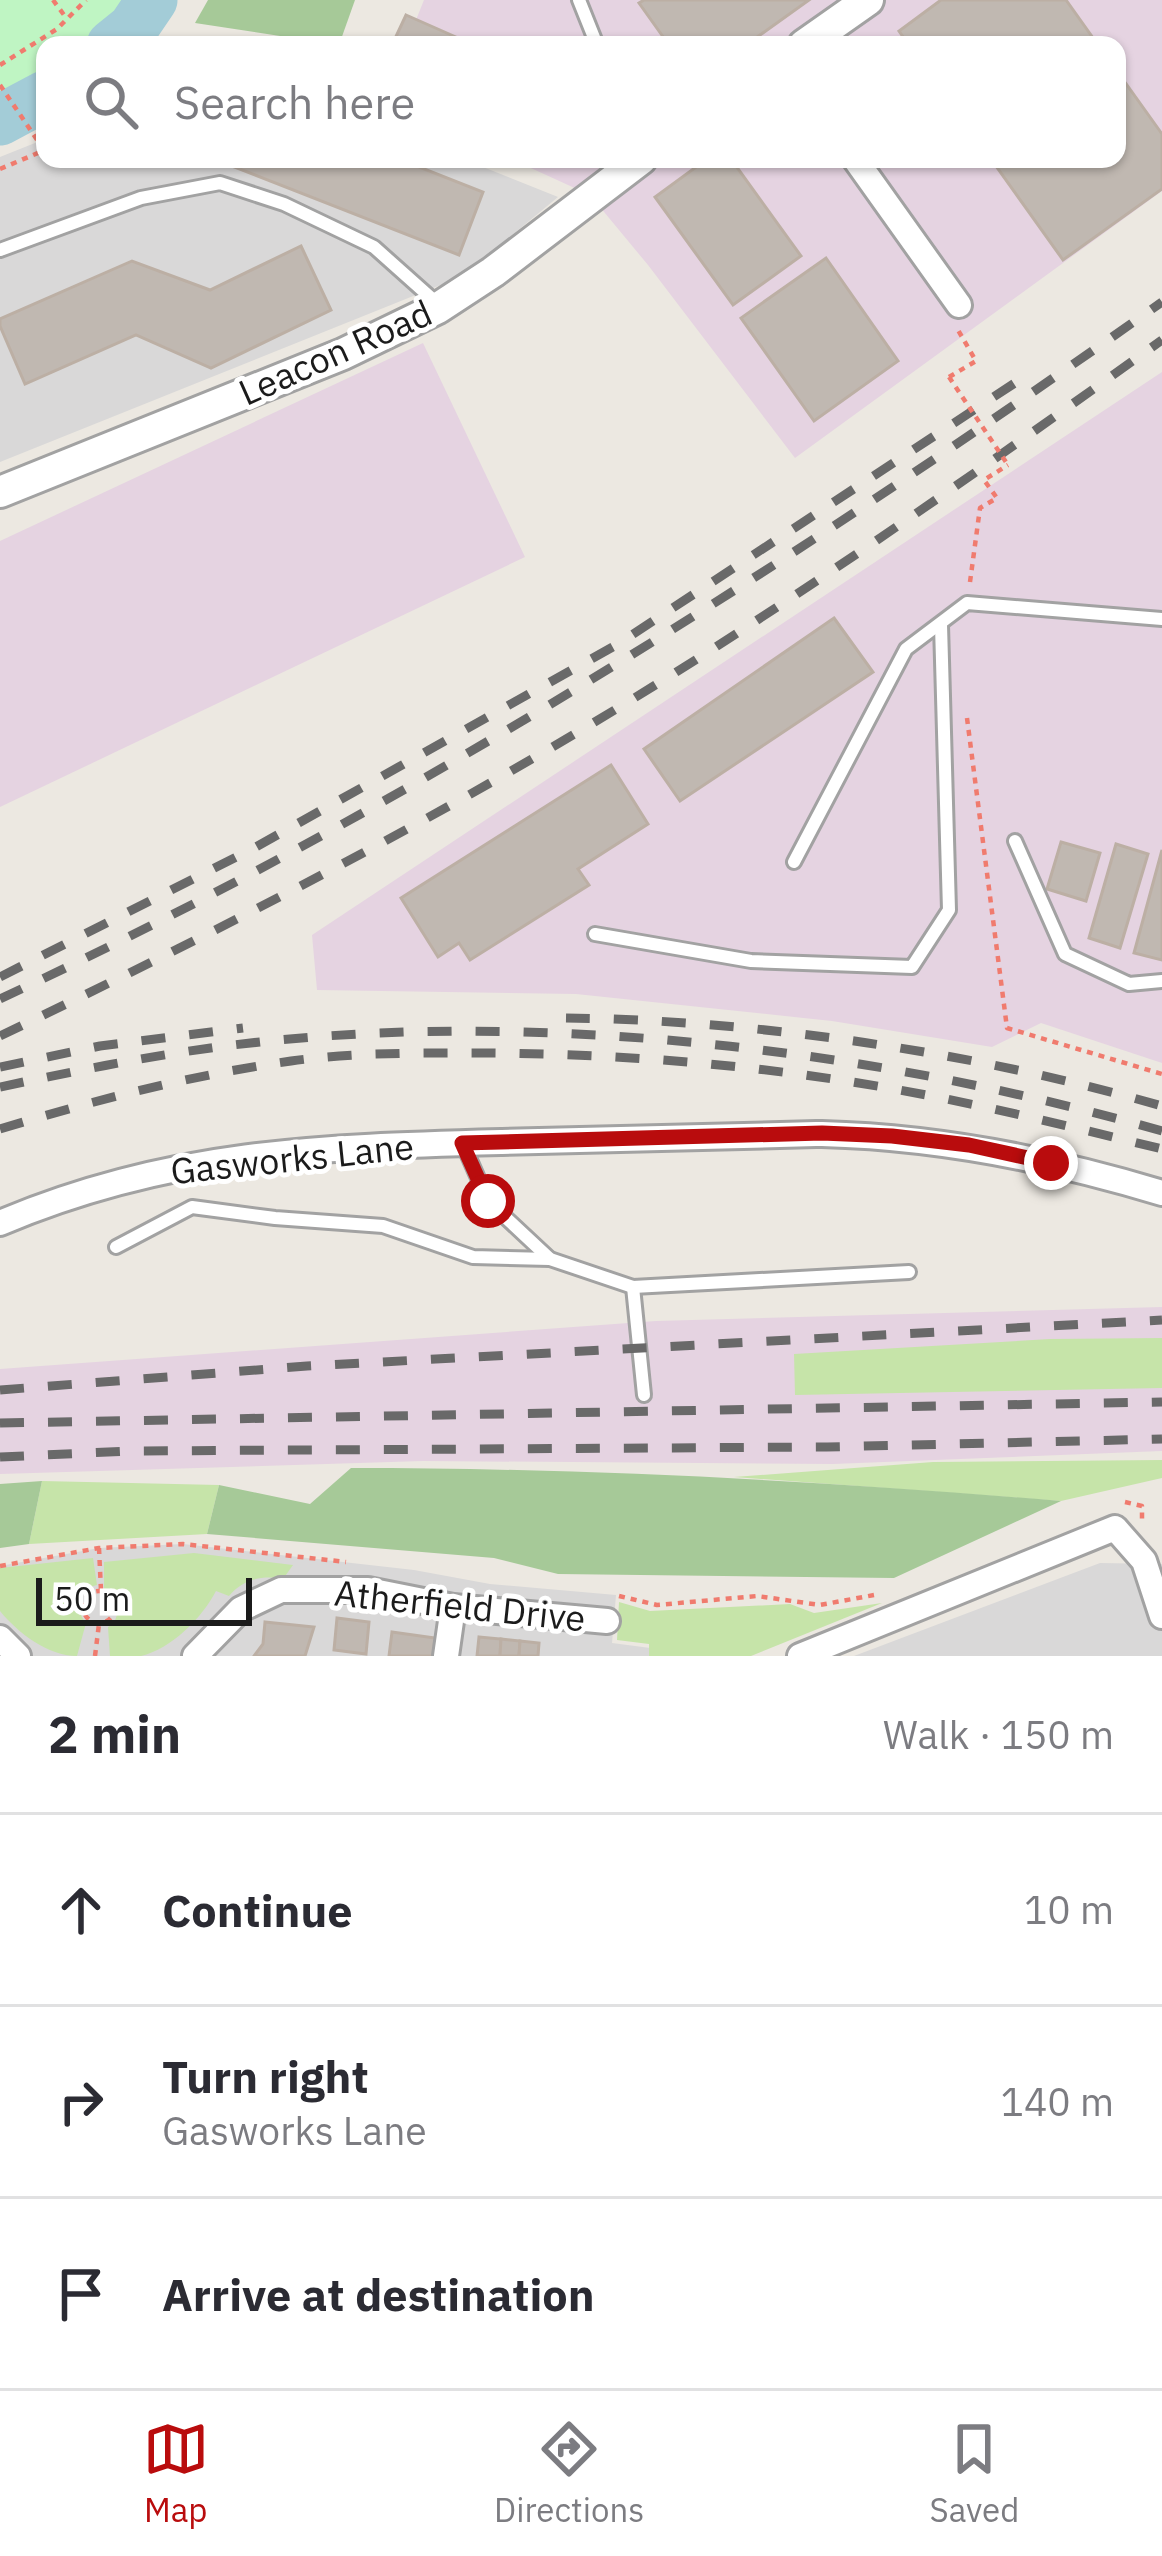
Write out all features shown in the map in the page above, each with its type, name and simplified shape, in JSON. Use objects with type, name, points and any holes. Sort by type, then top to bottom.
[{"type":"street","points":[[817,36],[868,0]]},
{"type":"street","name":"Leacon Road","points":[[0,492],[344,354],[440,306],[493,272],[629,168]]},
{"type":"street","points":[[861,168],[957,316]]},
{"type":"street","name":"Gasworks Lane","points":[[0,1223],[79,1193],[167,1168],[243,1155],[462,1143],[822,1133],[969,1145],[1162,1193]]},
{"type":"street","points":[[800,1656],[1115,1528],[1144,1561],[1157,1588],[1162,1616]]},
{"type":"street","name":"Atherfield Drive","points":[[195,1656],[241,1609],[281,1590],[368,1590],[453,1607],[607,1621]]},
{"type":"street","points":[[446,1656],[453,1607]]},
{"type":"street","points":[[0,1638],[18,1656]]},
{"type":"lane","points":[[579,0],[593,36]]},
{"type":"lane","points":[[0,250],[141,198],[220,182],[284,204],[374,247],[440,306]]},
{"type":"lane","points":[[794,862],[906,649],[967,603],[1162,620]]},
{"type":"lane","points":[[595,934],[751,961],[912,967],[949,910],[940,625]]},
{"type":"lane","points":[[1015,841],[1065,954],[1129,984],[1162,981]]},
{"type":"lane","points":[[462,1143],[488,1201],[550,1259]]},
{"type":"lane","points":[[116,1247],[193,1207],[382,1226],[472,1257],[550,1259],[632,1287],[910,1272]]},
{"type":"lane","points":[[632,1287],[644,1395]]},
{"type":"path","points":[[53,0],[67,19]]},
{"type":"path","points":[[42,36],[86,0]]},
{"type":"path","points":[[0,65],[36,40]]},
{"type":"path","points":[[0,85],[36,136]]},
{"type":"path","points":[[0,169],[36,154]]},
{"type":"path","points":[[957,316],[976,361],[950,377],[1008,465],[984,480],[997,498],[980,508],[967,603]]},
{"type":"path","points":[[966,712],[1007,1028],[1162,1074]]},
{"type":"path","points":[[1114,1503],[1131,1501],[1142,1506],[1134,1546]]},
{"type":"path","points":[[0,1566],[99,1549],[183,1544],[346,1562]]},
{"type":"path","points":[[99,1549],[101,1591]]},
{"type":"path","points":[[101,1591],[111,1596],[115,1611],[99,1624],[85,1616],[82,1606],[91,1593],[101,1591]]},
{"type":"path","points":[[616,1595],[657,1605],[757,1596],[820,1605],[879,1594]]},
{"type":"path","points":[[95,1656],[99,1624]]},
{"type":"shaded area","points":[[424,0],[1162,0],[1162,191],[795,458],[590,195],[531,168],[1126,168],[1126,36],[410,36]]},
{"type":"shaded area","points":[[36,143],[36,168],[486,168],[558,197],[463,276],[0,462],[0,157]]},
{"type":"shaded area","points":[[423,343],[525,557],[0,807],[0,541]]},
{"type":"shaded area","points":[[1162,372],[1162,1063],[1041,1023],[992,1047],[832,1021],[576,994],[317,990],[312,935]]},
{"type":"shaded area","points":[[1162,1307],[1162,1451],[833,1464],[423,1461],[0,1474],[0,1369],[656,1321]]},
{"type":"shaded area","points":[[183,1544],[414,1570],[490,1584],[616,1595],[612,1643],[658,1649],[659,1656],[0,1656],[0,1566],[99,1548]]},
{"type":"shaded area","points":[[1100,1563],[1162,1564],[1162,1656],[854,1656]]},
{"type":"green space","points":[[0,0],[127,0],[97,36],[36,36],[36,81],[0,101]]},
{"type":"green space","points":[[208,0],[355,0],[342,36],[280,36],[195,23]]},
{"type":"green space","points":[[1162,1338],[1162,1388],[795,1395],[794,1354],[1050,1339]]},
{"type":"green space","points":[[1162,1460],[1162,1478],[1061,1501],[734,1477],[933,1462]]},
{"type":"green space","points":[[351,1468],[706,1477],[1061,1501],[894,1578],[558,1574],[494,1558],[207,1534],[219,1485],[310,1504]]},
{"type":"green space","points":[[42,1481],[219,1485],[207,1534],[29,1544]]},
{"type":"green space","points":[[42,1481],[29,1544],[0,1548],[0,1484]]},
{"type":"green space","points":[[194,1553],[293,1565],[283,1579],[254,1580],[229,1596],[216,1591],[203,1612],[163,1647],[141,1656],[110,1656],[108,1627],[116,1618],[117,1606],[116,1598],[104,1589],[104,1562]]},
{"type":"green space","points":[[93,1558],[97,1585],[79,1600],[86,1623],[77,1656],[34,1642],[0,1611],[0,1568]]},
{"type":"green space","points":[[619,1602],[650,1611],[790,1604],[814,1613],[882,1603],[751,1656],[649,1656],[649,1644],[617,1640]]},
{"type":"building","points":[[809,0],[759,36],[663,36],[639,3]]},
{"type":"building","points":[[941,0],[1066,0],[1092,36],[903,36],[899,31]]},
{"type":"building","points":[[406,15],[454,36],[396,36]]},
{"type":"building","points":[[1126,84],[1162,134],[1162,189],[1063,260],[997,168],[1126,168]]},
{"type":"building","points":[[237,168],[422,168],[483,192],[459,255]]},
{"type":"building","points":[[695,168],[737,168],[801,256],[733,305],[655,197]]},
{"type":"building","points":[[301,246],[331,310],[211,368],[136,335],[25,384],[0,326],[0,319],[132,261],[210,290]]},
{"type":"building","points":[[826,258],[898,361],[814,421],[741,318]]},
{"type":"building","points":[[834,618],[873,672],[680,801],[644,749]]},
{"type":"building","points":[[611,765],[648,824],[578,869],[589,885],[470,960],[459,943],[438,957],[401,898]]},
{"type":"building","points":[[1061,842],[1100,853],[1086,901],[1047,889]]},
{"type":"building","points":[[1116,844],[1148,854],[1120,948],[1089,938]]},
{"type":"building","points":[[1162,850],[1162,960],[1134,953]]},
{"type":"building","points":[[337,1618],[369,1622],[366,1654],[334,1650]]},
{"type":"building","points":[[265,1622],[314,1627],[305,1656],[254,1656],[263,1644]]},
{"type":"building","points":[[392,1632],[435,1638],[433,1656],[389,1656]]},
{"type":"building","points":[[479,1637],[501,1639],[500,1656],[477,1656]]},
{"type":"building","points":[[501,1639],[520,1641],[519,1656],[500,1656]]},
{"type":"building","points":[[520,1641],[539,1643],[538,1656],[519,1656]]},
{"type":"waterway","points":[[123,36],[152,0]]},
{"type":"waterway","points":[[0,120],[36,101]]},
{"type":"railway","points":[[0,999],[153,925],[451,763],[740,587],[1162,302]]},
{"type":"railway","points":[[0,1036],[284,895],[653,687],[849,559],[1162,340]]},
{"type":"railway","points":[[0,977],[254,848],[618,644],[1027,375]]},
{"type":"railway","points":[[566,1018],[715,1025],[867,1043],[1018,1070],[1162,1106]]},
{"type":"railway","points":[[0,1067],[100,1046],[243,1028]]},
{"type":"railway","points":[[0,1087],[167,1054],[269,1041],[379,1033],[605,1035],[719,1045],[946,1079],[1162,1131]]},
{"type":"railway","points":[[0,1129],[144,1089],[291,1061],[390,1054],[535,1054],[807,1075],[969,1104],[1162,1149]]},
{"type":"railway","points":[[0,1390],[307,1366],[1162,1320]]},
{"type":"railway","points":[[0,1423],[1162,1402]]},
{"type":"railway","points":[[0,1457],[129,1451],[827,1447],[1162,1439]]},
{"type":"route","points":[[488,1201],[462,1143],[822,1133],[969,1145],[1051,1163]]}]
